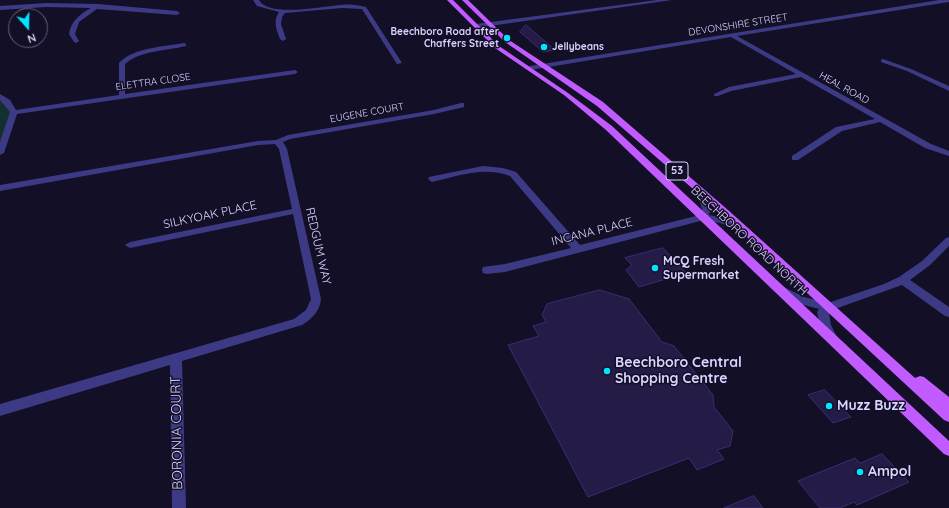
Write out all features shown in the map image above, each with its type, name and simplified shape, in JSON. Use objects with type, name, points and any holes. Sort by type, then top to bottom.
[{"type":"main road","name":"BEECHBORO ROAD NORTH","points":[[450,0],[497,47],[530,68],[610,128],[949,450]]},
{"type":"main road","name":"BEECHBORO ROAD NORTH","points":[[465,0],[507,41],[600,104],[742,228],[949,416]]},
{"type":"main road","points":[[880,354],[923,383],[949,405]]},
{"type":"street","points":[[256,0],[262,7],[284,10],[343,4],[360,6],[364,8],[398,63]]},
{"type":"street","points":[[476,26],[669,0]]},
{"type":"street","name":"DEVONSHIRE STREET","points":[[530,68],[949,0]]},
{"type":"street","points":[[936,2],[949,7]]},
{"type":"street","points":[[0,8],[46,4],[98,6],[177,13]]},
{"type":"street","points":[[76,41],[72,34],[77,21],[86,13],[98,6]]},
{"type":"street","points":[[282,39],[277,21],[280,14],[284,10]]},
{"type":"street","name":"HEAL ROAD","points":[[732,35],[880,120],[928,146],[949,154]]},
{"type":"street","points":[[122,97],[122,63],[124,60],[135,55],[184,45]]},
{"type":"street","points":[[883,61],[909,70],[949,89]]},
{"type":"street","name":"ELETTRA CLOSE","points":[[14,112],[295,72]]},
{"type":"street","points":[[716,95],[729,88],[801,75]]},
{"type":"street","points":[[0,96],[12,107],[14,112],[0,153]]},
{"type":"street","name":"EUGENE COURT","points":[[277,142],[288,137],[434,112],[461,105]]},
{"type":"street","points":[[795,158],[839,129],[880,120]]},
{"type":"street","points":[[0,188],[258,143],[277,142]]},
{"type":"street","name":"REDGUM WAY","points":[[0,410],[285,327],[298,322],[309,315],[316,306],[316,299],[283,149],[277,142]]},
{"type":"street","points":[[432,179],[484,168],[504,170],[513,174],[578,249]]},
{"type":"street","points":[[701,192],[707,208],[704,217],[722,220],[742,228]]},
{"type":"street","name":"SILKYOAK PLACE","points":[[130,246],[296,211]]},
{"type":"street","name":"INCANA PLACE","points":[[487,270],[504,268],[704,217]]},
{"type":"street","points":[[781,290],[801,300],[828,306],[888,287],[903,280],[926,263],[949,240]]},
{"type":"street","points":[[903,280],[949,313]]},
{"type":"street","points":[[828,306],[823,312],[824,319],[825,325],[833,339]]},
{"type":"street","name":"BORONIA COURT","points":[[176,359],[179,508]]},
{"type":"green space","points":[[0,96],[12,107],[0,153]]},
{"type":"building","points":[[526,25],[555,50],[543,52],[520,32]]},
{"type":"building","name":"MCQ Fresh Supermarket","points":[[663,248],[686,273],[639,287],[626,270],[632,265],[625,258]]},
{"type":"building","name":"Beechboro Central Shopping Centre","points":[[600,290],[629,299],[662,342],[674,346],[713,395],[714,407],[733,431],[730,446],[717,450],[724,459],[697,470],[689,458],[588,497],[508,345],[539,336],[533,326],[546,322],[542,315],[547,304]]},
{"type":"building","name":"Muzz Buzz","points":[[825,390],[851,417],[833,423],[808,395]]},
{"type":"building","name":"Ampol","points":[[882,454],[909,482],[857,505],[854,502],[840,508],[820,508],[798,481],[855,458],[860,463]]},
{"type":"building","points":[[754,496],[763,508],[724,508]]},
{"type":"place","name":"Beechboro Road after Chaffers Street","points":[[507,38]]},
{"type":"place","name":"Jellybeans","points":[[544,47]]},
{"type":"place","name":"MCQ Fresh Supermarket","points":[[655,268]]},
{"type":"place","name":"Beechboro Central Shopping Centre","points":[[607,371]]},
{"type":"place","name":"Muzz Buzz","points":[[829,406]]},
{"type":"place","name":"Ampol","points":[[860,472]]}]
